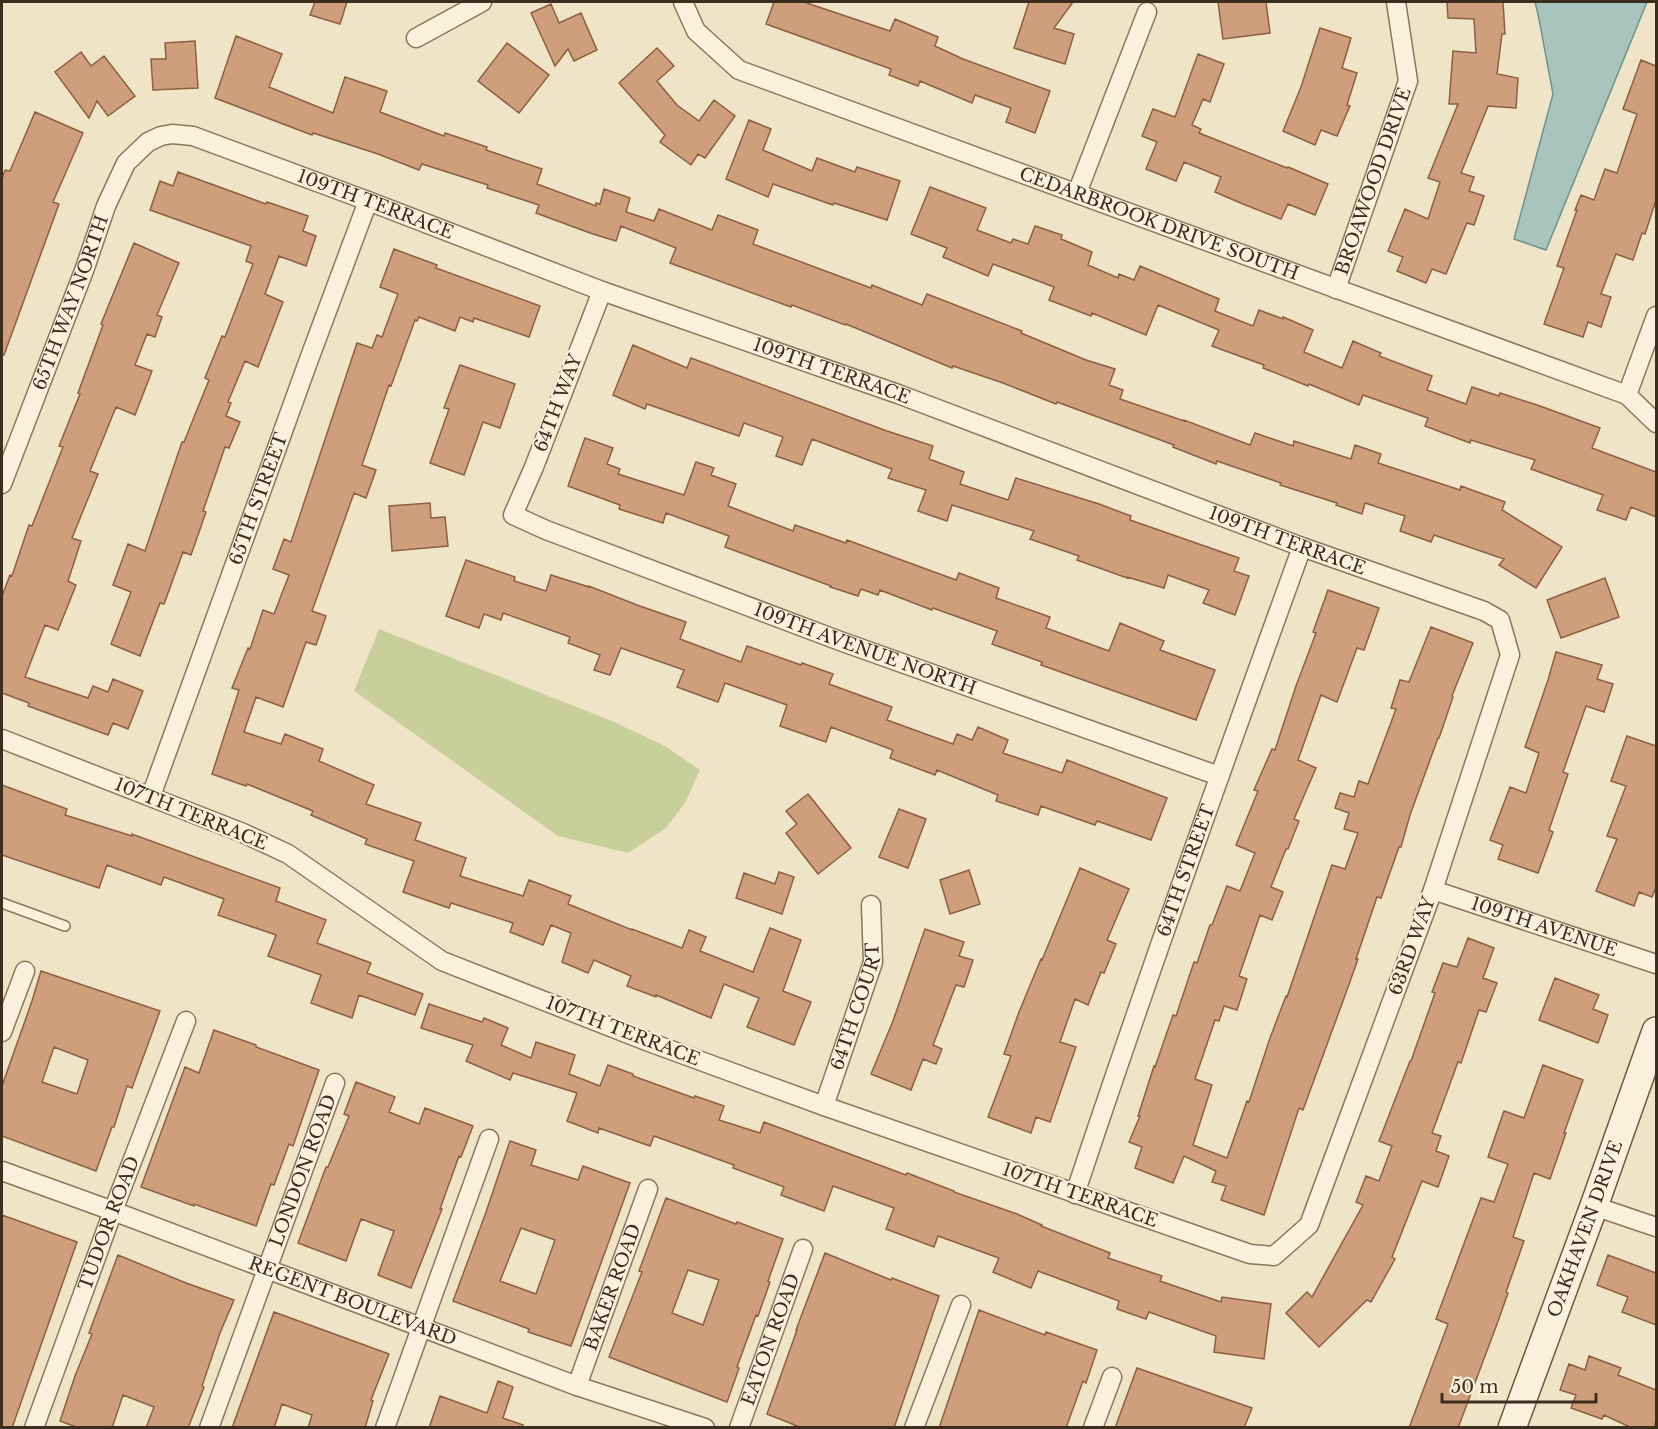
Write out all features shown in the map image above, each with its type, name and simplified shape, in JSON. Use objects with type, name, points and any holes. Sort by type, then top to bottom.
[{"type":"street","points":[[416,38],[482,2]]},
{"type":"street","name":"CEDARBROOK DRIVE SOUTH","points":[[683,2],[696,31],[739,70],[1627,395],[1656,423]]},
{"type":"street","name":"BROAWOOD DRIVE","points":[[1336,289],[1407,81],[1396,2]]},
{"type":"street","points":[[1077,193],[1147,12]]},
{"type":"street","name":"109TH TERRACE","points":[[161,136],[172,134],[193,136],[602,291],[898,394],[1302,547],[1484,611],[1500,620]]},
{"type":"street","name":"65TH WAY NORTH","points":[[2,484],[85,268],[106,206],[126,163],[148,142],[161,136]]},
{"type":"street","name":"65TH STREET","points":[[151,796],[312,351],[369,201]]},
{"type":"street","name":"64TH WAY","points":[[513,515],[602,291]]},
{"type":"street","points":[[1627,395],[1656,316]]},
{"type":"street","name":"109TH AVENUE NORTH","points":[[513,515],[546,530],[840,641],[1219,776]]},
{"type":"street","name":"64TH STREET","points":[[1075,1194],[1219,776],[1302,547]]},
{"type":"street","name":"63RD WAY","points":[[1274,1256],[1309,1225],[1433,890],[1510,655],[1500,620]]},
{"type":"street","name":"107TH TERRACE","points":[[2,739],[151,796],[288,854],[442,961],[649,1042],[824,1106],[1250,1254],[1274,1256]]},
{"type":"street","name":"109TH AVENUE","points":[[1433,890],[1656,964]]},
{"type":"street","name":"64TH COURT","points":[[824,1106],[873,962],[871,905]]},
{"type":"street","points":[[2,1032],[24,971]]},
{"type":"street","name":"TUDOR ROAD","points":[[34,1428],[113,1211],[186,1021]]},
{"type":"street","name":"OAKHAVEN DRIVE","points":[[1512,1428],[1656,1031]]},
{"type":"street","name":"LONDON ROAD","points":[[209,1428],[335,1083]]},
{"type":"street","points":[[385,1428],[489,1139]]},
{"type":"street","name":"REGENT BOULEVARD","points":[[2,1171],[577,1386],[705,1428]]},
{"type":"street","name":"BAKER ROAD","points":[[577,1386],[648,1189]]},
{"type":"street","points":[[1594,1206],[1656,1227]]},
{"type":"street","name":"EATON ROAD","points":[[739,1428],[803,1249]]},
{"type":"street","points":[[914,1428],[961,1305]]},
{"type":"street","points":[[1093,1428],[1112,1377]]},
{"type":"lane","points":[[2,903],[65,926]]},
{"type":"green space","points":[[379,629],[612,721],[665,746],[700,770],[685,803],[666,828],[628,853],[558,836],[354,691]]},
{"type":"water","points":[[1535,2],[1647,2],[1546,250],[1514,239],[1553,94]]},
{"type":"building","points":[[315,2],[347,2],[340,24],[310,15]]},
{"type":"building","points":[[774,2],[804,2],[890,31],[895,19],[938,37],[935,46],[963,59],[1050,91],[1035,133],[1006,122],[1011,108],[975,95],[972,103],[920,81],[918,86],[889,75],[891,69],[766,24]]},
{"type":"building","points":[[1029,2],[1073,2],[1054,28],[1074,34],[1065,64],[1014,48]]},
{"type":"building","points":[[1218,2],[1266,2],[1270,33],[1223,39]]},
{"type":"building","points":[[1447,2],[1503,2],[1505,34],[1502,34],[1497,74],[1518,78],[1516,108],[1488,106],[1461,173],[1474,177],[1469,191],[1484,196],[1474,225],[1467,223],[1446,274],[1432,269],[1426,283],[1397,271],[1403,257],[1388,251],[1405,209],[1428,219],[1440,182],[1428,178],[1458,104],[1449,104],[1453,51],[1476,53],[1474,19],[1448,18]]},
{"type":"building","points":[[551,4],[559,23],[581,13],[597,50],[574,61],[568,49],[555,66],[531,13]]},
{"type":"building","points":[[1320,28],[1351,38],[1342,68],[1357,73],[1347,105],[1350,106],[1337,136],[1321,130],[1315,145],[1283,131],[1301,87]]},
{"type":"building","points":[[236,36],[282,54],[269,87],[333,113],[345,77],[387,91],[380,112],[444,136],[445,133],[487,147],[486,150],[542,169],[537,184],[596,206],[596,203],[600,204],[604,189],[630,198],[626,212],[654,221],[659,209],[712,230],[718,215],[758,230],[753,244],[871,288],[872,285],[922,305],[927,294],[1022,331],[1021,333],[1086,360],[1115,369],[1109,385],[1123,390],[1120,399],[1250,445],[1255,433],[1293,446],[1294,441],[1351,459],[1355,445],[1381,454],[1378,463],[1460,490],[1461,486],[1505,502],[1502,510],[1562,547],[1536,588],[1499,565],[1504,559],[1434,535],[1431,542],[1400,531],[1405,516],[1365,503],[1362,514],[1217,461],[1216,464],[1173,447],[1174,445],[1057,402],[1056,404],[953,366],[952,368],[846,324],[792,305],[791,307],[670,263],[676,248],[621,226],[616,241],[590,233],[536,213],[539,205],[487,188],[488,185],[422,164],[419,170],[378,154],[313,133],[312,135],[215,98]]},
{"type":"building","points":[[195,41],[198,88],[153,90],[151,59],[166,59],[165,43]]},
{"type":"building","points":[[507,43],[549,75],[519,113],[478,81]]},
{"type":"building","points":[[657,48],[674,66],[657,81],[677,105],[699,121],[714,100],[735,116],[705,158],[698,154],[691,165],[660,142],[665,135],[619,83]]},
{"type":"building","points":[[81,52],[91,66],[104,56],[135,96],[108,116],[97,101],[89,118],[55,72]]},
{"type":"building","points":[[1198,54],[1224,64],[1210,102],[1203,99],[1192,125],[1201,129],[1199,133],[1328,184],[1315,215],[1288,204],[1281,219],[1243,204],[1215,192],[1221,177],[1184,162],[1176,181],[1146,169],[1157,142],[1142,136],[1153,109],[1175,117]]},
{"type":"building","points":[[1641,60],[1656,66],[1656,200],[1645,234],[1642,233],[1633,260],[1616,254],[1601,294],[1611,297],[1601,327],[1588,322],[1583,337],[1544,324],[1564,268],[1557,266],[1581,195],[1594,200],[1605,169],[1617,173],[1637,114],[1623,109]]},
{"type":"building","points":[[35,112],[83,133],[53,202],[59,204],[4,355],[2,355],[2,179],[5,170],[10,171]]},
{"type":"building","points":[[749,120],[771,129],[763,150],[812,171],[817,158],[855,172],[857,167],[900,181],[887,220],[834,203],[833,205],[773,184],[768,197],[726,179]]},
{"type":"building","points":[[178,172],[266,204],[267,202],[308,216],[303,231],[316,236],[306,266],[279,256],[265,294],[283,302],[258,367],[245,361],[228,402],[231,403],[226,416],[240,422],[229,448],[225,447],[191,555],[183,552],[164,604],[160,603],[140,656],[111,644],[131,592],[113,585],[128,544],[145,551],[182,442],[184,442],[209,380],[205,378],[222,336],[225,337],[253,264],[246,261],[251,246],[150,210],[160,181],[173,186]]},
{"type":"building","points":[[930,187],[986,208],[977,230],[1011,243],[1013,239],[1028,244],[1035,226],[1062,235],[1061,239],[1092,252],[1088,265],[1118,278],[1119,274],[1134,280],[1140,266],[1219,299],[1215,311],[1253,326],[1259,310],[1313,330],[1304,352],[1342,368],[1353,341],[1381,353],[1379,356],[1432,376],[1427,390],[1466,404],[1472,387],[1499,396],[1500,393],[1600,428],[1592,448],[1656,472],[1656,517],[1631,507],[1626,520],[1597,510],[1603,495],[1531,469],[1535,460],[1471,440],[1470,443],[1425,426],[1428,418],[1363,395],[1359,405],[1263,368],[1264,365],[1212,346],[1219,330],[1158,305],[1146,335],[1092,313],[1091,316],[1049,300],[1054,287],[993,264],[988,276],[943,257],[947,248],[911,234]]},
{"type":"building","points":[[134,243],[179,263],[157,315],[162,317],[155,337],[147,334],[135,365],[152,371],[135,415],[116,407],[90,471],[98,474],[72,538],[81,541],[68,581],[76,585],[58,630],[45,625],[25,677],[88,698],[93,686],[108,692],[113,679],[143,691],[128,729],[113,723],[108,735],[28,706],[29,703],[2,693],[2,596],[10,575],[12,576],[29,525],[32,526],[63,447],[59,446],[80,394],[78,393],[103,325],[101,324]]},
{"type":"building","points":[[394,249],[437,265],[436,268],[540,306],[529,337],[474,318],[473,322],[460,317],[455,331],[419,317],[417,321],[415,320],[391,386],[389,385],[362,465],[376,470],[366,498],[354,493],[312,611],[326,616],[316,645],[306,642],[283,707],[256,697],[244,732],[281,744],[285,734],[323,749],[319,761],[374,785],[366,804],[421,823],[415,840],[466,858],[460,876],[523,896],[529,880],[571,896],[568,904],[682,948],[689,930],[706,937],[700,951],[753,972],[770,928],[801,940],[783,991],[811,1002],[794,1045],[747,1027],[759,998],[724,984],[711,1018],[656,995],[656,997],[627,986],[631,976],[594,960],[588,973],[562,962],[571,933],[551,925],[543,945],[510,932],[513,923],[451,903],[449,908],[403,892],[414,861],[365,844],[367,839],[311,815],[313,811],[247,784],[246,786],[212,774],[239,690],[232,688],[248,648],[250,649],[263,610],[274,614],[289,575],[273,569],[284,539],[291,542],[357,343],[372,348],[377,335],[382,337],[398,294],[380,287]]},
{"type":"building","points":[[633,345],[687,368],[691,358],[933,446],[929,459],[964,472],[960,484],[1008,500],[1016,478],[1099,504],[1131,516],[1130,520],[1239,558],[1234,571],[1249,576],[1235,615],[1203,603],[1209,590],[1168,575],[1164,588],[1127,578],[1077,560],[1079,556],[1030,539],[1034,531],[952,505],[947,521],[918,511],[926,490],[888,478],[892,469],[812,439],[802,465],[776,456],[783,437],[744,423],[739,436],[647,404],[645,409],[613,395]]},
{"type":"building","points":[[460,365],[515,384],[500,428],[483,422],[464,475],[430,463],[449,409],[444,408]]},
{"type":"building","points":[[585,438],[613,448],[607,464],[620,469],[618,474],[684,495],[696,462],[714,468],[711,475],[736,484],[728,506],[793,531],[795,525],[846,543],[847,540],[956,580],[959,573],[999,588],[996,598],[1050,617],[1046,628],[1109,651],[1120,623],[1164,641],[1160,650],[1215,670],[1196,720],[1041,665],[1042,662],[992,644],[997,631],[880,590],[878,595],[861,589],[858,596],[830,587],[725,547],[729,536],[666,513],[663,523],[619,509],[620,505],[568,486]]},
{"type":"building","points":[[430,503],[431,518],[445,517],[448,546],[392,551],[389,506]]},
{"type":"building","points":[[466,560],[515,577],[514,581],[546,591],[551,575],[589,586],[686,622],[680,639],[741,662],[747,646],[833,674],[829,684],[892,707],[887,720],[953,744],[957,734],[972,740],[978,727],[1008,740],[1003,753],[1062,773],[1067,760],[1167,798],[1151,840],[1097,821],[1095,825],[1041,806],[1038,815],[996,801],[998,795],[937,770],[935,775],[890,758],[893,750],[831,727],[826,742],[780,726],[787,705],[725,683],[718,702],[677,687],[684,670],[621,648],[610,675],[594,670],[600,655],[568,643],[570,637],[503,613],[501,620],[484,614],[479,628],[446,616]]},
{"type":"building","points":[[1605,578],[1619,617],[1561,638],[1547,600]]},
{"type":"building","points":[[1328,590],[1379,608],[1364,650],[1357,648],[1337,702],[1321,695],[1298,760],[1316,768],[1294,819],[1299,821],[1271,887],[1283,892],[1272,920],[1260,915],[1239,976],[1247,979],[1237,1010],[1224,1006],[1219,1021],[1215,1020],[1195,1079],[1212,1085],[1193,1145],[1227,1158],[1287,997],[1332,865],[1345,869],[1358,833],[1344,829],[1349,813],[1335,808],[1340,793],[1354,797],[1359,781],[1368,784],[1396,709],[1391,708],[1400,680],[1409,682],[1431,627],[1473,643],[1410,815],[1401,847],[1399,847],[1381,898],[1377,897],[1356,959],[1358,959],[1303,1110],[1299,1108],[1264,1215],[1221,1200],[1226,1186],[1212,1182],[1216,1171],[1184,1156],[1173,1183],[1135,1168],[1142,1147],[1129,1142],[1140,1116],[1138,1116],[1154,1066],[1173,1015],[1176,1016],[1194,962],[1197,963],[1227,886],[1240,891],[1255,853],[1236,845],[1258,791],[1254,790],[1272,749],[1275,750],[1316,633],[1313,632]]},
{"type":"building","points":[[1556,652],[1602,665],[1597,679],[1613,684],[1604,712],[1586,706],[1563,772],[1568,774],[1549,830],[1553,832],[1538,873],[1498,859],[1503,845],[1490,840],[1510,787],[1526,793],[1539,753],[1525,747]]},
{"type":"building","points":[[1627,736],[1656,746],[1656,887],[1652,897],[1639,892],[1634,906],[1596,891],[1617,839],[1607,836],[1626,786],[1611,781]]},
{"type":"building","points":[[2,785],[67,809],[65,815],[132,836],[132,834],[280,888],[276,901],[326,920],[317,943],[371,963],[367,973],[423,994],[415,1015],[359,995],[352,1018],[311,1003],[321,975],[268,956],[276,935],[218,915],[224,899],[164,877],[161,885],[107,865],[99,888],[2,855]]},
{"type":"building","points":[[808,794],[851,848],[818,874],[786,833],[797,824],[786,811]]},
{"type":"building","points":[[899,809],[926,819],[908,868],[879,857]]},
{"type":"building","points":[[1080,868],[1129,889],[1107,940],[1116,944],[1104,973],[1101,972],[1088,1005],[1075,999],[1060,1042],[1076,1047],[1050,1122],[1036,1117],[1031,1133],[988,1117],[1011,1056],[1004,1054],[1019,1012]]},
{"type":"building","points":[[969,870],[980,904],[950,914],[940,880]]},
{"type":"building","points":[[779,872],[794,877],[782,914],[736,898],[744,873],[775,884]]},
{"type":"building","points":[[925,929],[964,942],[959,956],[973,960],[964,987],[956,985],[933,1045],[942,1049],[936,1064],[923,1059],[911,1090],[871,1074],[893,1021]]},
{"type":"building","points":[[1468,938],[1494,948],[1483,978],[1497,983],[1486,1012],[1479,1010],[1461,1063],[1458,1062],[1432,1133],[1441,1136],[1436,1151],[1449,1156],[1438,1187],[1422,1181],[1392,1257],[1395,1259],[1371,1302],[1367,1300],[1319,1347],[1286,1313],[1307,1292],[1312,1297],[1363,1205],[1356,1202],[1366,1176],[1379,1181],[1392,1146],[1379,1141],[1411,1061],[1435,993],[1432,992],[1443,963],[1457,967]]},
{"type":"building","points":[[41,971],[160,1011],[132,1088],[127,1086],[114,1127],[112,1127],[96,1171],[2,1136],[2,1086]],"holes":[[[54,1047],[88,1060],[77,1094],[42,1082]]]},
{"type":"building","points":[[1555,978],[1599,995],[1593,1009],[1608,1015],[1598,1043],[1539,1020]]},
{"type":"building","points":[[429,1004],[482,1022],[484,1018],[508,1028],[501,1045],[531,1058],[536,1042],[575,1055],[569,1074],[600,1086],[608,1065],[694,1098],[695,1096],[724,1106],[719,1120],[760,1133],[764,1122],[906,1175],[907,1173],[1017,1214],[1110,1253],[1108,1258],[1162,1276],[1160,1281],[1221,1302],[1222,1297],[1271,1304],[1264,1359],[1214,1352],[1216,1336],[1149,1312],[1146,1319],[1117,1309],[1119,1301],[1038,1271],[1031,1288],[993,1272],[999,1258],[938,1236],[934,1247],[886,1229],[894,1208],[833,1186],[824,1211],[781,1195],[784,1187],[733,1168],[734,1165],[654,1136],[650,1146],[599,1128],[598,1133],[567,1121],[577,1093],[513,1073],[510,1080],[466,1061],[473,1045],[421,1028]]},
{"type":"building","points":[[214,1030],[319,1070],[293,1146],[289,1144],[256,1226],[141,1187],[185,1067],[199,1073]]},
{"type":"building","points":[[1543,1065],[1583,1080],[1550,1179],[1534,1173],[1513,1237],[1524,1241],[1497,1324],[1458,1428],[1409,1428],[1448,1324],[1436,1319],[1481,1198],[1494,1202],[1508,1164],[1488,1157],[1504,1111],[1524,1118]]},
{"type":"building","points":[[356,1082],[395,1097],[389,1112],[419,1124],[425,1108],[473,1126],[461,1157],[459,1156],[440,1209],[442,1209],[411,1288],[378,1275],[394,1231],[361,1219],[346,1261],[298,1243],[326,1167],[328,1167],[349,1116],[344,1114]]},
{"type":"building","points":[[510,1141],[536,1150],[531,1165],[578,1180],[583,1166],[630,1183],[571,1346],[528,1332],[529,1329],[453,1301]],"holes":[[[521,1228],[555,1240],[536,1294],[500,1281]]]},
{"type":"building","points":[[666,1198],[783,1239],[758,1316],[756,1315],[737,1367],[739,1368],[727,1402],[609,1357],[642,1272],[639,1271]],"holes":[[[688,1270],[719,1280],[703,1325],[672,1313]]]},
{"type":"building","points":[[2,1215],[77,1242],[12,1428],[2,1428]]},
{"type":"building","points":[[825,1253],[891,1280],[892,1278],[939,1296],[894,1428],[802,1428],[767,1414]]},
{"type":"building","points":[[118,1255],[234,1300],[220,1333],[202,1386],[204,1387],[188,1428],[146,1428],[154,1407],[123,1395],[112,1428],[79,1428],[60,1421]]},
{"type":"building","points":[[1608,1255],[1656,1273],[1656,1325],[1622,1312],[1628,1297],[1597,1285]]},
{"type":"building","points":[[979,1310],[1045,1335],[1046,1332],[1097,1350],[1086,1383],[1083,1381],[1066,1428],[939,1428]]},
{"type":"building","points":[[274,1312],[389,1354],[371,1400],[373,1401],[365,1428],[308,1428],[312,1415],[282,1404],[274,1428],[232,1428]]},
{"type":"building","points":[[1589,1356],[1621,1368],[1618,1375],[1656,1390],[1654,1428],[1632,1428],[1604,1415],[1602,1419],[1571,1408],[1576,1395],[1560,1390],[1569,1364],[1585,1370]]},
{"type":"building","points":[[1137,1368],[1252,1408],[1244,1428],[1115,1428]]},
{"type":"building","points":[[498,1381],[513,1387],[503,1418],[523,1425],[522,1428],[429,1428],[440,1396],[487,1413]]}]
